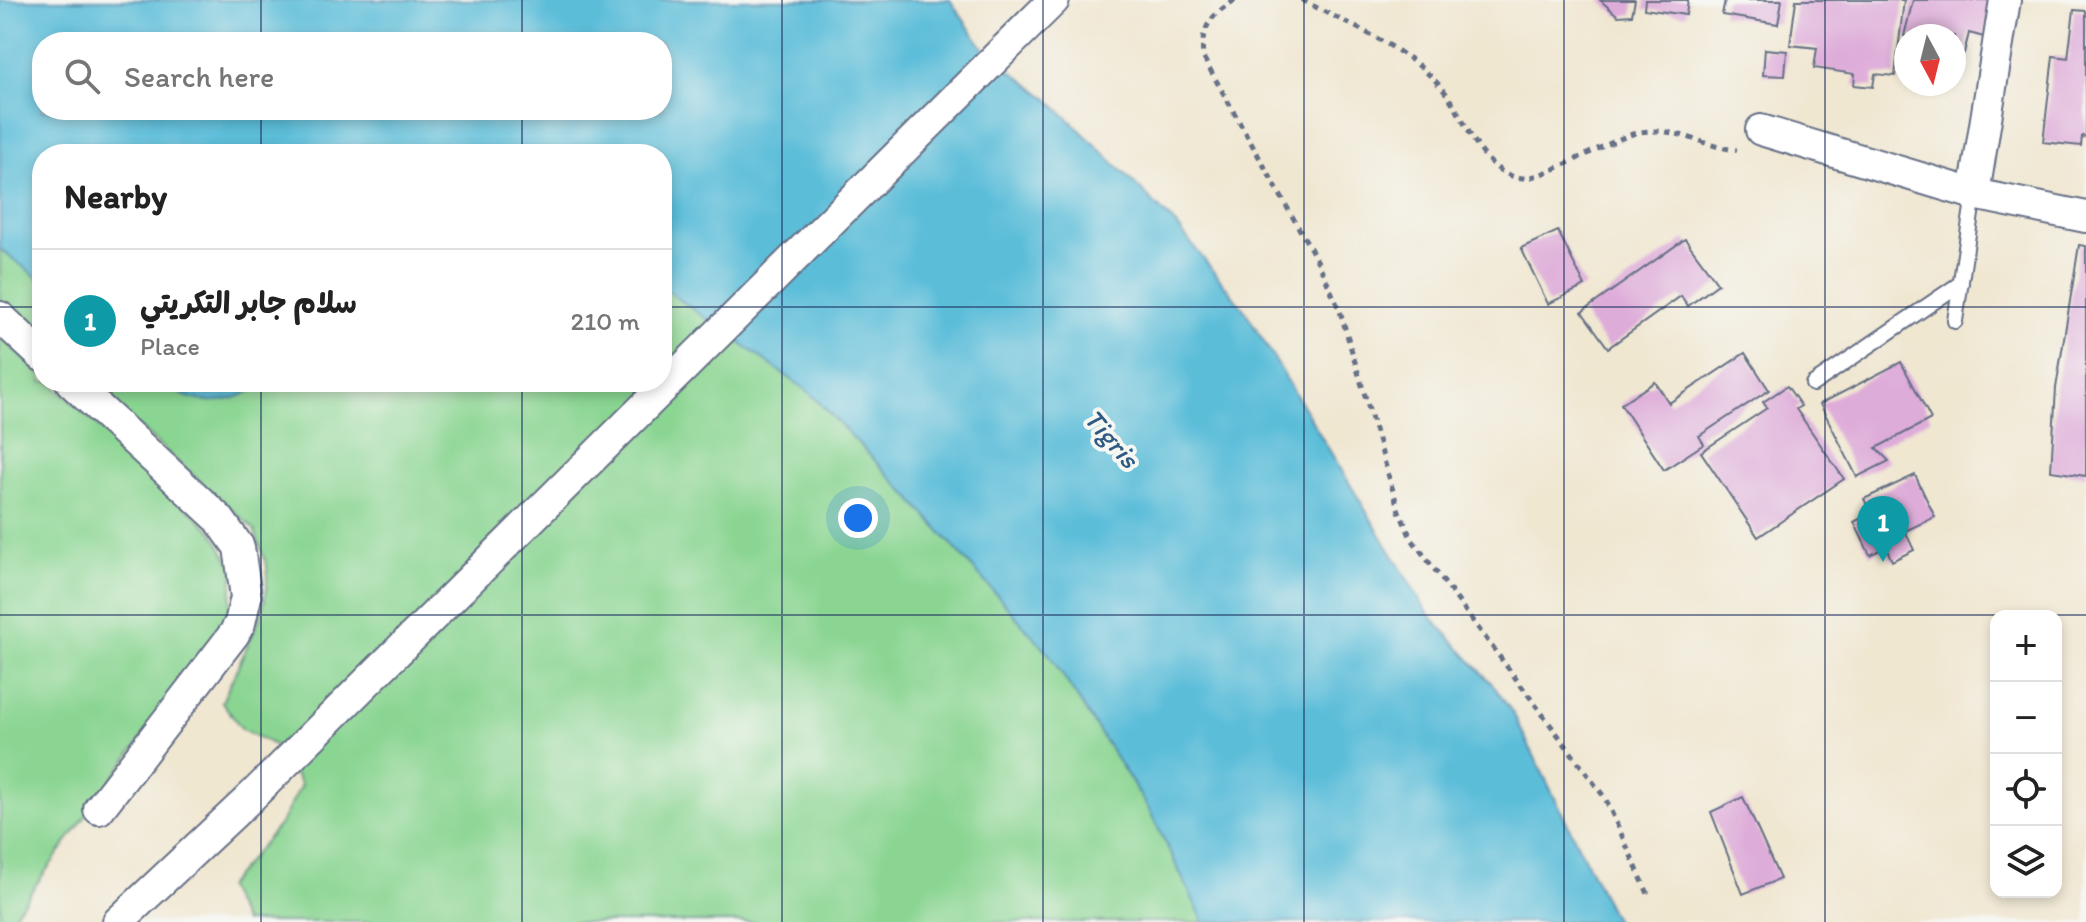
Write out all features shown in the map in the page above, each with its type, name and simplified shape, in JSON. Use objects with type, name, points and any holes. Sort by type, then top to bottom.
[{"type":"street","points":[[672,379],[1054,0]]},
{"type":"street","points":[[1974,194],[2005,0]]},
{"type":"street","points":[[1757,141],[1974,194],[2086,217]]},
{"type":"street","points":[[0,317],[32,347]]},
{"type":"street","points":[[82,392],[219,519],[239,547],[246,580],[244,612],[234,634],[99,809]]},
{"type":"street","points":[[118,922],[249,799],[659,392]]},
{"type":"lane","points":[[1955,321],[1974,194]]},
{"type":"lane","points":[[1813,384],[1961,283]]},
{"type":"path","points":[[1235,0],[1213,16],[1203,29],[1203,57],[1330,288],[1399,511],[1411,538],[1605,798],[1650,898]]},
{"type":"path","points":[[1302,0],[1411,59],[1429,74],[1448,96],[1487,157],[1497,169],[1509,175],[1534,177],[1636,133],[1662,130],[1686,134],[1723,149],[1757,141]]},
{"type":"green space","points":[[0,249],[32,273],[32,332],[0,304]]},
{"type":"green space","points":[[672,294],[809,392],[908,495],[1049,654],[1149,809],[1204,922],[244,922],[226,887],[281,823],[301,785],[280,748],[242,729],[222,702],[262,613],[267,588],[267,566],[254,529],[99,392],[672,392]]},
{"type":"green space","points":[[0,337],[32,366],[32,392],[61,392],[212,531],[234,569],[229,618],[9,922],[0,922]]},
{"type":"water","name":"Tigris","points":[[0,0],[950,0],[986,52],[1046,97],[1178,227],[1246,312],[1429,615],[1493,685],[1514,715],[1616,922],[1204,922],[1149,809],[1049,654],[908,495],[809,392],[672,294],[672,144],[32,144],[32,273],[0,249]]},
{"type":"water","points":[[179,392],[248,392],[213,401]]},
{"type":"building","points":[[1600,0],[1635,0],[1632,15],[1618,16]]},
{"type":"building","points":[[1645,0],[1688,0],[1686,15],[1644,9]]},
{"type":"building","points":[[1725,0],[1782,0],[1778,24],[1722,15]]},
{"type":"building","points":[[1796,0],[1904,0],[1901,24],[1894,24],[1894,76],[1875,74],[1873,87],[1854,85],[1855,74],[1814,68],[1817,48],[1790,45]]},
{"type":"building","points":[[1913,0],[1993,0],[1984,37],[1969,33],[1966,45],[1966,24],[1907,24]]},
{"type":"building","points":[[2074,10],[2086,11],[2086,137],[2082,136],[2081,146],[2043,142],[2053,56],[2068,58]]},
{"type":"building","points":[[1765,49],[1787,51],[1785,76],[1763,75]]},
{"type":"building","points":[[1558,231],[1585,286],[1548,304],[1521,248]]},
{"type":"building","points":[[1685,239],[1718,284],[1688,306],[1681,296],[1608,348],[1582,312]]},
{"type":"building","points":[[2079,245],[2086,246],[2086,476],[2051,471],[2056,388]]},
{"type":"building","points":[[1745,353],[1769,390],[1699,436],[1704,444],[1664,470],[1621,404],[1655,382],[1669,403]]},
{"type":"building","points":[[1901,362],[1931,419],[1876,448],[1889,461],[1857,477],[1820,404]]},
{"type":"building","points":[[1787,386],[1801,406],[1796,409],[1844,479],[1758,537],[1701,452],[1767,408],[1763,402]]},
{"type":"building","points":[[1915,475],[1935,517],[1905,531],[1914,550],[1892,561],[1886,547],[1870,555],[1854,522],[1871,513],[1864,499]]},
{"type":"building","points":[[1743,797],[1780,879],[1743,894],[1711,812]]},
{"type":"place","name":"سلام جابر التكريتي","points":[[1883,562]]}]
